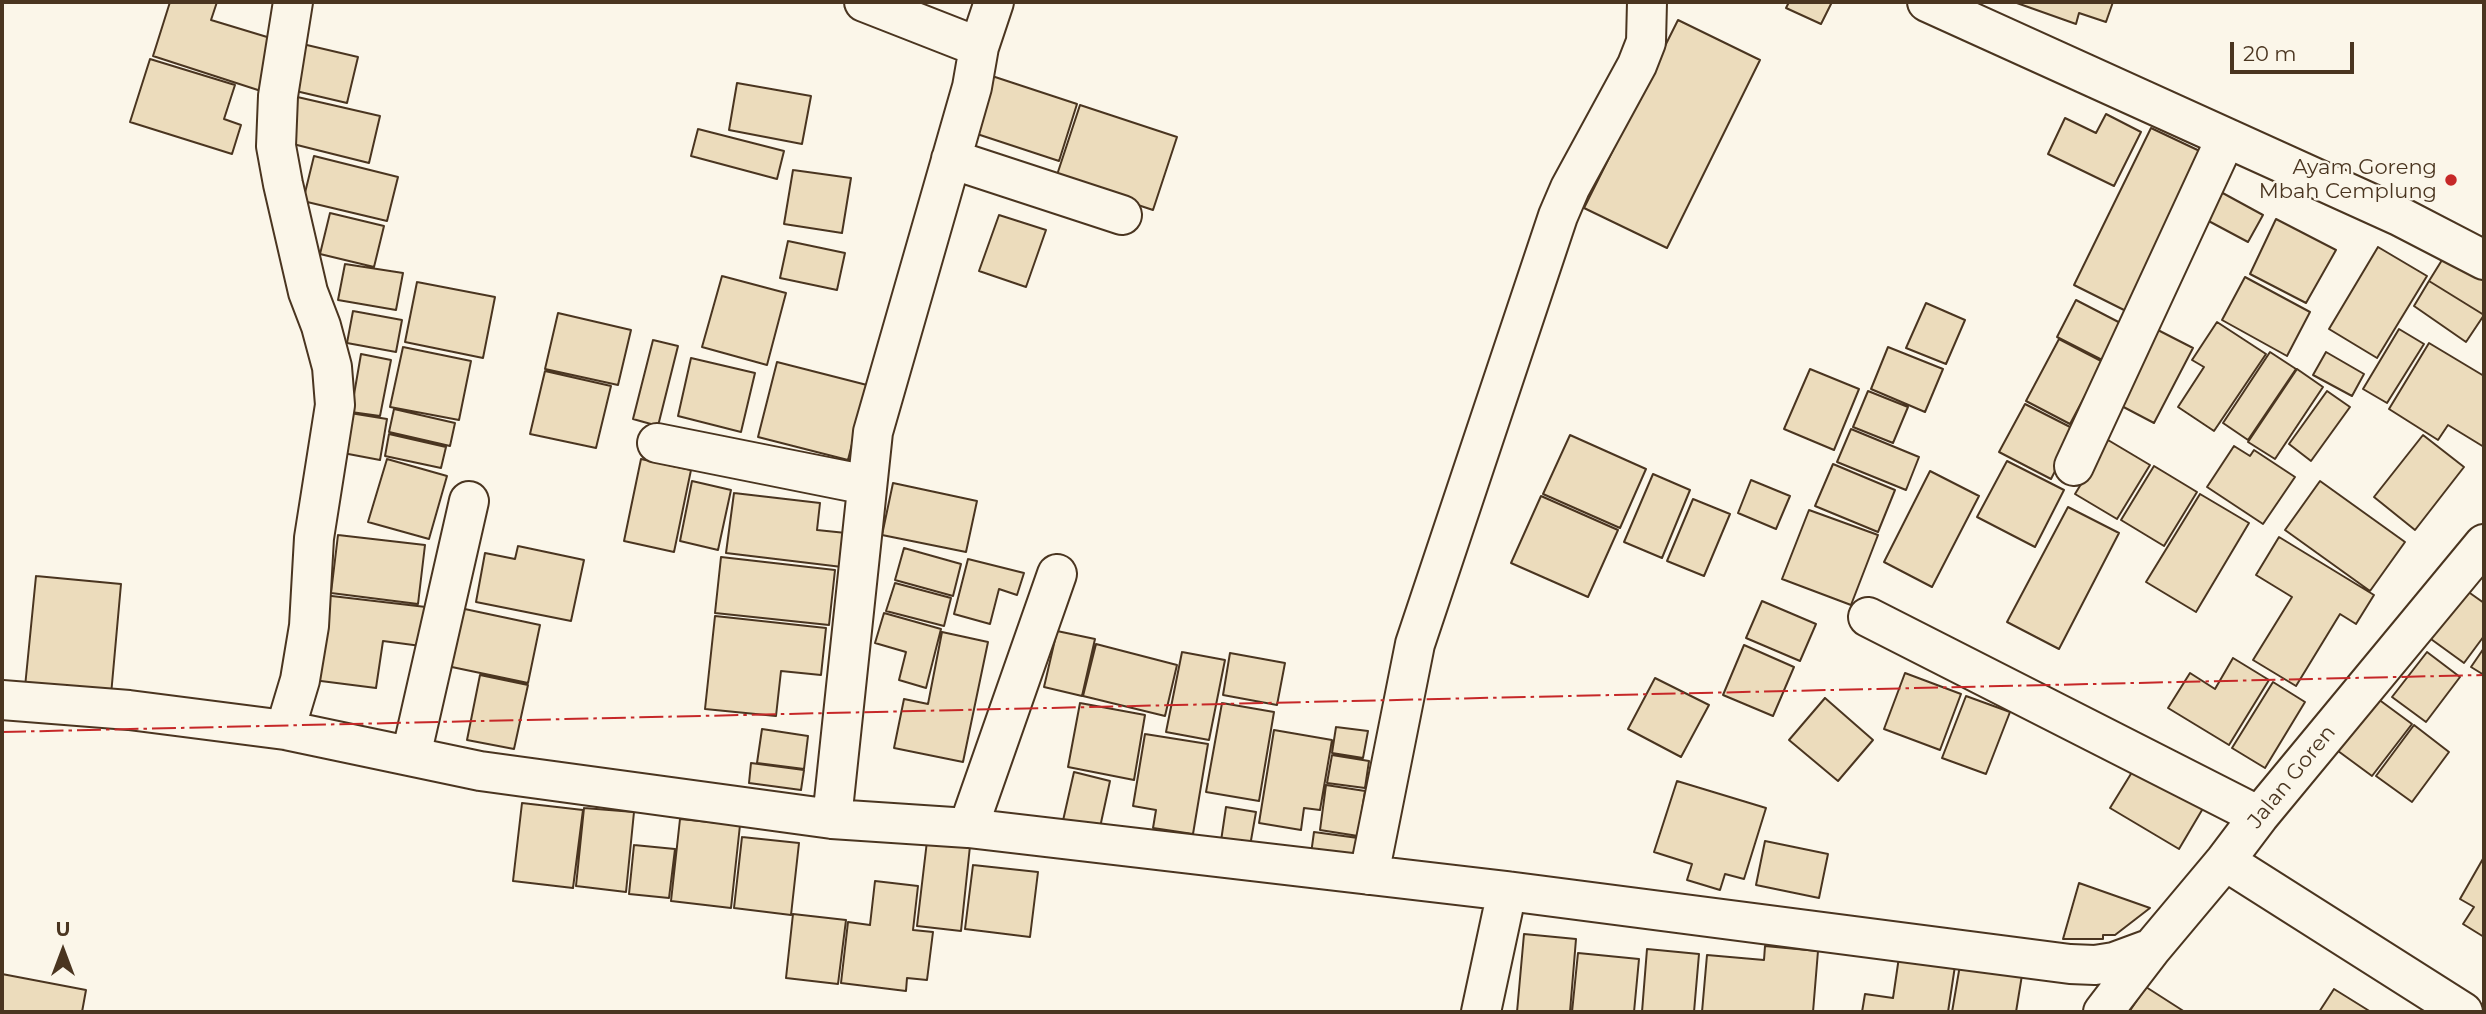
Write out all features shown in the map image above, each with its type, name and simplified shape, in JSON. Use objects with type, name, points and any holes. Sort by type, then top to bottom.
[{"type":"street","points":[[285,730],[300,680],[309,626],[314,538],[335,405],[332,367],[302,268],[276,146],[278,96],[293,2]]},
{"type":"street","points":[[864,2],[979,47]]},
{"type":"street","points":[[832,819],[873,432],[972,87],[979,47],[994,2]]},
{"type":"street","points":[[1369,875],[1415,644],[1558,216],[1646,43],[1647,2]]},
{"type":"street","points":[[1927,2],[2399,216],[2484,260]]},
{"type":"street","points":[[2074,466],[2226,138]]},
{"type":"street","points":[[951,159],[1122,215]]},
{"type":"street","points":[[657,443],[867,485]]},
{"type":"street","points":[[411,756],[469,501]]},
{"type":"street","name":"Jalan Goren","points":[[2102,1012],[2259,816],[2484,544]]},
{"type":"street","points":[[968,828],[1057,574]]},
{"type":"street","points":[[1868,617],[2259,816]]},
{"type":"street","points":[[2,700],[129,710],[285,730],[480,771],[832,819],[968,828],[1507,891],[2070,964],[2095,965],[2115,962],[2152,948]]},
{"type":"street","points":[[2225,861],[2463,1012]]},
{"type":"street","points":[[1481,1012],[1507,891]]},
{"type":"street","points":[[2070,964],[2085,975],[2093,991],[2092,1012]]},
{"type":"building","points":[[170,2],[217,2],[211,20],[277,40],[261,91],[153,56]]},
{"type":"building","points":[[1789,2],[1832,2],[1821,24],[1786,8]]},
{"type":"building","points":[[2014,2],[2113,2],[2106,22],[2079,13],[2076,24]]},
{"type":"building","points":[[1678,20],[1760,60],[1667,248],[1584,208]]},
{"type":"building","points":[[294,42],[358,57],[347,103],[283,88]]},
{"type":"building","points":[[150,59],[235,85],[224,119],[241,125],[232,154],[130,122]]},
{"type":"building","points":[[992,76],[1077,104],[1059,161],[974,133]]},
{"type":"building","points":[[737,83],[811,96],[802,144],[729,130]]},
{"type":"building","points":[[293,96],[380,116],[369,163],[281,141]]},
{"type":"building","points":[[1080,105],[1177,137],[1153,210],[1056,178]]},
{"type":"building","points":[[2106,114],[2141,132],[2114,186],[2048,154],[2065,118],[2096,133]]},
{"type":"building","points":[[2151,128],[2206,154],[2128,312],[2074,285]]},
{"type":"building","points":[[698,129],[784,151],[777,179],[691,156]]},
{"type":"building","points":[[314,156],[398,177],[387,221],[303,201]]},
{"type":"building","points":[[793,170],[851,178],[842,233],[784,224]]},
{"type":"building","points":[[2219,191],[2263,215],[2248,242],[2203,218]]},
{"type":"building","points":[[330,213],[384,226],[374,267],[320,254]]},
{"type":"building","points":[[999,215],[1046,230],[1026,287],[979,271]]},
{"type":"building","points":[[2276,219],[2336,250],[2306,303],[2250,274]]},
{"type":"building","points":[[788,241],[845,253],[837,290],[780,278]]},
{"type":"building","points":[[2378,247],[2427,276],[2377,358],[2329,329]]},
{"type":"building","points":[[2447,252],[2484,275],[2484,315],[2429,281]]},
{"type":"building","points":[[345,264],[403,273],[396,310],[338,300]]},
{"type":"building","points":[[722,276],[786,293],[767,365],[702,347]]},
{"type":"building","points":[[2245,277],[2310,312],[2287,356],[2222,320]]},
{"type":"building","points":[[2429,281],[2484,315],[2466,342],[2414,306]]},
{"type":"building","points":[[417,282],[495,297],[483,358],[405,342]]},
{"type":"building","points":[[2076,300],[2132,329],[2112,365],[2057,337]]},
{"type":"building","points":[[1926,303],[1965,320],[1946,364],[1906,348]]},
{"type":"building","points":[[353,311],[402,320],[396,352],[347,343]]},
{"type":"building","points":[[558,313],[631,330],[618,385],[545,369]]},
{"type":"building","points":[[2217,322],[2266,354],[2214,431],[2178,407],[2204,367],[2192,360]]},
{"type":"building","points":[[2152,327],[2193,348],[2154,423],[2114,402]]},
{"type":"building","points":[[2399,329],[2424,344],[2387,403],[2363,389]]},
{"type":"building","points":[[2059,339],[2103,362],[2070,424],[2026,401]]},
{"type":"building","points":[[653,340],[678,346],[658,426],[633,419]]},
{"type":"building","points":[[2429,343],[2484,376],[2484,447],[2448,425],[2438,440],[2389,409]]},
{"type":"building","points":[[403,347],[471,361],[459,420],[390,407]]},
{"type":"building","points":[[1888,347],[1943,369],[1925,412],[1871,389]]},
{"type":"building","points":[[2270,352],[2296,369],[2248,440],[2223,423]]},
{"type":"building","points":[[2326,352],[2364,374],[2352,396],[2313,375]]},
{"type":"building","points":[[361,354],[391,360],[380,416],[351,412]]},
{"type":"building","points":[[691,358],[755,373],[741,432],[678,416]]},
{"type":"building","points":[[777,362],[867,385],[848,460],[758,437]]},
{"type":"building","points":[[1810,369],[1859,389],[1834,450],[1784,429]]},
{"type":"building","points":[[2297,369],[2323,387],[2275,459],[2248,442]]},
{"type":"building","points":[[545,371],[611,386],[596,448],[530,434]]},
{"type":"building","points":[[1868,391],[1908,407],[1893,443],[1853,427]]},
{"type":"building","points":[[2327,391],[2350,407],[2311,461],[2289,444]]},
{"type":"building","points":[[2025,404],[2076,430],[2051,479],[1999,452]]},
{"type":"building","points":[[394,409],[455,423],[450,446],[389,432]]},
{"type":"building","points":[[350,413],[387,419],[380,460],[343,453]]},
{"type":"building","points":[[1851,429],[1919,457],[1906,490],[1837,462]]},
{"type":"building","points":[[389,434],[446,447],[441,468],[385,456]]},
{"type":"building","points":[[1570,435],[1646,469],[1620,528],[1543,494]]},
{"type":"building","points":[[2423,435],[2464,467],[2415,530],[2374,497]]},
{"type":"building","points":[[2108,440],[2150,465],[2117,519],[2075,494]]},
{"type":"building","points":[[2234,446],[2250,456],[2254,450],[2295,477],[2263,524],[2207,487]]},
{"type":"building","points":[[387,459],[447,476],[429,539],[368,522]]},
{"type":"building","points":[[641,459],[691,470],[674,552],[624,541]]},
{"type":"building","points":[[2007,461],[2064,490],[2035,547],[1977,517]]},
{"type":"building","points":[[1833,464],[1895,490],[1878,532],[1815,506]]},
{"type":"building","points":[[2154,466],[2197,492],[2164,546],[2121,520]]},
{"type":"building","points":[[1930,471],[1979,496],[1932,587],[1884,562]]},
{"type":"building","points":[[1653,474],[1690,490],[1662,558],[1624,542]]},
{"type":"building","points":[[1751,480],[1790,496],[1776,529],[1738,513]]},
{"type":"building","points":[[692,481],[731,490],[718,550],[680,541]]},
{"type":"building","points":[[2320,481],[2405,542],[2370,591],[2285,530]]},
{"type":"building","points":[[893,483],[977,501],[966,552],[882,535]]},
{"type":"building","points":[[734,493],[820,503],[817,530],[846,533],[842,567],[726,553]]},
{"type":"building","points":[[2200,494],[2249,523],[2196,612],[2146,582]]},
{"type":"building","points":[[1541,496],[1618,530],[1588,597],[1511,563]]},
{"type":"building","points":[[1693,499],[1730,514],[1704,576],[1667,561]]},
{"type":"building","points":[[2068,507],[2119,533],[2059,649],[2007,622]]},
{"type":"building","points":[[1809,510],[1878,535],[1851,605],[1782,579]]},
{"type":"building","points":[[338,535],[425,545],[418,604],[331,593]]},
{"type":"building","points":[[2279,537],[2374,595],[2356,624],[2340,614],[2296,686],[2253,660],[2292,597],[2256,575]]},
{"type":"building","points":[[518,546],[584,560],[571,621],[476,602],[485,553],[515,559]]},
{"type":"building","points":[[904,548],[961,564],[953,596],[895,580]]},
{"type":"building","points":[[721,557],[835,570],[829,625],[715,613]]},
{"type":"building","points":[[968,559],[1024,573],[1017,595],[999,589],[990,624],[954,614]]},
{"type":"building","points":[[36,576],[121,584],[111,695],[25,687]]},
{"type":"building","points":[[895,583],[951,598],[944,626],[886,611]]},
{"type":"building","points":[[2460,586],[2484,603],[2484,636],[2464,663],[2424,634]]},
{"type":"building","points":[[323,595],[426,607],[421,646],[383,641],[376,688],[313,680]]},
{"type":"building","points":[[1762,601],[1816,624],[1800,661],[1746,638]]},
{"type":"building","points":[[460,608],[540,625],[528,683],[447,666]]},
{"type":"building","points":[[884,613],[941,629],[926,688],[899,680],[906,652],[875,643]]},
{"type":"building","points":[[715,616],[826,628],[821,675],[781,671],[776,716],[705,709]]},
{"type":"building","points":[[1057,631],[1095,639],[1082,696],[1044,687]]},
{"type":"building","points":[[942,632],[988,642],[963,762],[894,748],[904,699],[928,704]]},
{"type":"building","points":[[1096,644],[1177,665],[1165,716],[1083,696]]},
{"type":"building","points":[[1744,645],[1794,667],[1773,716],[1723,695]]},
{"type":"building","points":[[2484,648],[2484,675],[2471,667]]},
{"type":"building","points":[[1182,652],[1225,660],[1209,740],[1166,732]]},
{"type":"building","points":[[2427,652],[2460,677],[2426,722],[2392,697]]},
{"type":"building","points":[[1230,653],[1285,663],[1277,705],[1223,695]]},
{"type":"building","points":[[2233,658],[2269,680],[2229,745],[2168,708],[2190,673],[2215,689]]},
{"type":"building","points":[[1905,673],[1961,694],[1940,750],[1884,729]]},
{"type":"building","points":[[480,675],[528,685],[514,749],[467,740]]},
{"type":"building","points":[[1655,678],[1709,705],[1681,757],[1628,729]]},
{"type":"building","points":[[2273,682],[2305,702],[2265,768],[2232,748]]},
{"type":"building","points":[[1966,696],[2010,712],[1986,774],[1942,758]]},
{"type":"building","points":[[2374,696],[2412,724],[2372,776],[2334,748]]},
{"type":"building","points":[[1825,698],[1873,740],[1838,781],[1789,740]]},
{"type":"building","points":[[1080,703],[1145,715],[1134,780],[1068,767]]},
{"type":"building","points":[[1222,703],[1274,712],[1259,801],[1206,792]]},
{"type":"building","points":[[2414,725],[2449,752],[2412,802],[2376,776]]},
{"type":"building","points":[[1336,727],[1368,731],[1363,758],[1332,753]]},
{"type":"building","points":[[762,729],[808,736],[804,769],[757,763]]},
{"type":"building","points":[[1274,730],[1332,740],[1320,810],[1304,808],[1301,830],[1259,823]]},
{"type":"building","points":[[1145,734],[1208,744],[1193,834],[1153,828],[1156,810],[1133,806]]},
{"type":"building","points":[[1332,755],[1369,761],[1365,788],[1327,783]]},
{"type":"building","points":[[751,763],[804,770],[801,790],[749,783]]},
{"type":"building","points":[[2137,764],[2205,805],[2179,849],[2110,808]]},
{"type":"building","points":[[1074,772],[1110,781],[1099,832],[1062,825]]},
{"type":"building","points":[[1677,781],[1766,808],[1744,879],[1725,874],[1720,890],[1687,880],[1692,864],[1654,852]]},
{"type":"building","points":[[1326,785],[1365,791],[1358,836],[1320,830]]},
{"type":"building","points":[[522,803],[583,810],[573,888],[513,881]]},
{"type":"building","points":[[1226,807],[1256,812],[1250,846],[1221,841]]},
{"type":"building","points":[[584,808],[634,812],[626,892],[576,886]]},
{"type":"building","points":[[680,819],[740,825],[731,908],[671,901]]},
{"type":"building","points":[[1314,832],[1358,838],[1354,867],[1310,861]]},
{"type":"building","points":[[742,837],[799,843],[791,915],[734,908]]},
{"type":"building","points":[[927,841],[970,846],[961,931],[917,926]]},
{"type":"building","points":[[1765,841],[1828,854],[1819,898],[1756,885]]},
{"type":"building","points":[[634,845],[675,849],[669,898],[629,894]]},
{"type":"building","points":[[2484,857],[2484,937],[2463,924],[2474,907],[2460,899]]},
{"type":"building","points":[[973,865],[1038,872],[1030,937],[965,929]]},
{"type":"building","points":[[875,881],[918,886],[913,930],[933,932],[927,980],[907,978],[906,991],[841,983],[848,922],[870,925]]},
{"type":"building","points":[[2079,883],[2150,908],[2115,935],[2103,935],[2103,939],[2063,939]]},
{"type":"building","points":[[793,914],[846,920],[838,984],[786,978]]},
{"type":"building","points":[[1524,934],[1576,939],[1570,1012],[1517,1012]]},
{"type":"building","points":[[1765,946],[1818,951],[1813,1012],[1702,1012],[1707,955],[1764,960]]},
{"type":"building","points":[[1647,949],[1699,954],[1694,1012],[1642,1012]]},
{"type":"building","points":[[1578,953],[1639,959],[1634,1012],[1572,1012]]},
{"type":"building","points":[[1899,957],[1955,966],[1948,1012],[1862,1012],[1865,994],[1893,998]]},
{"type":"building","points":[[1960,965],[2022,975],[2016,1012],[1952,1012]]},
{"type":"building","points":[[2,974],[86,990],[82,1012],[2,1012]]},
{"type":"building","points":[[2146,987],[2185,1012],[2129,1012]]},
{"type":"building","points":[[2334,989],[2371,1012],[2319,1012]]},
{"type":"power","points":[[2,732],[2484,675]]},
{"type":"place","name":"Ayam Goreng Mbah Cemplung","points":[[2451,180]]}]
